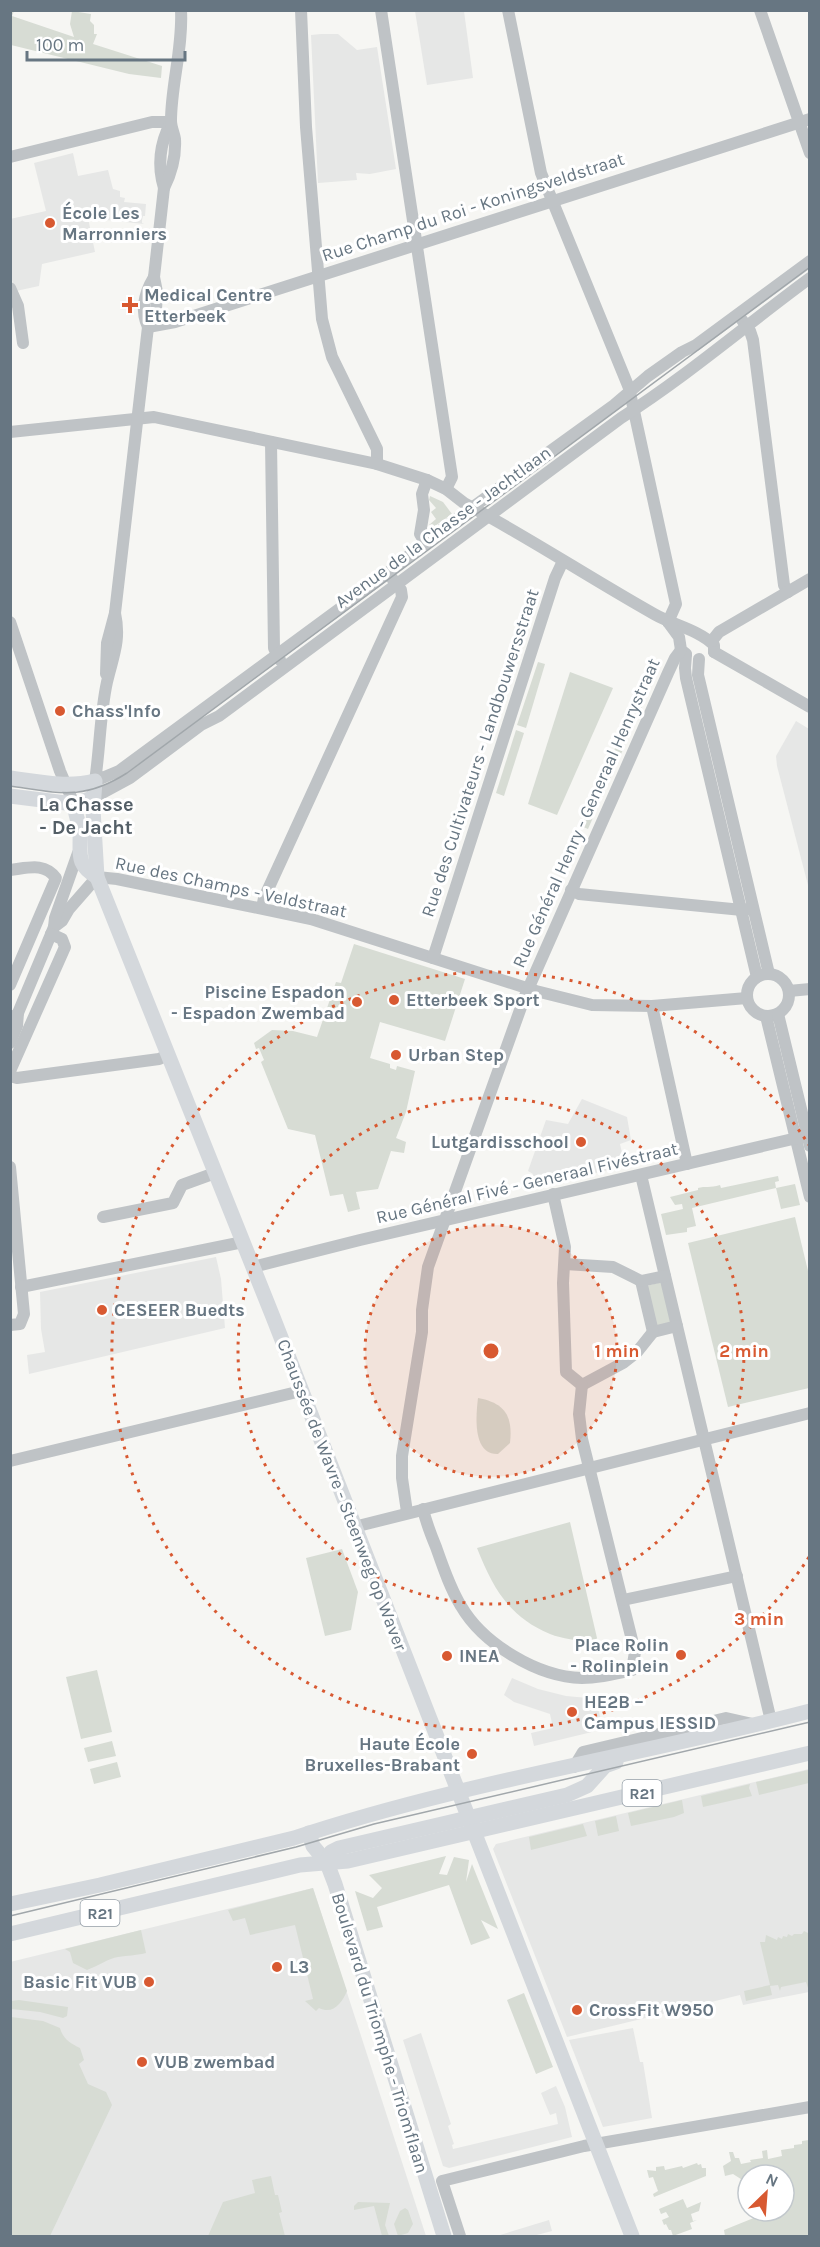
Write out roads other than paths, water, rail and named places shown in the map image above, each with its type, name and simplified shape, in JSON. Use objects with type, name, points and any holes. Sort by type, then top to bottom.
[{"type":"main road","points":[[10,778],[67,785],[95,781],[93,798],[97,877]]},
{"type":"main road","points":[[10,796],[74,804],[93,798]]},
{"type":"main road","points":[[74,804],[80,831],[78,853]]},
{"type":"main road","name":"Chaussée de Wavre - Steenweg op Waver","points":[[78,853],[85,870],[97,877],[253,1267],[633,2236]]},
{"type":"main road","name":"R21","points":[[10,1904],[111,1882],[309,1833],[458,1792],[810,1712]]},
{"type":"main road","points":[[471,1825],[577,1791],[587,1786],[605,1766],[629,1760],[639,1752]]},
{"type":"main road","name":"R21","points":[[10,1934],[296,1866],[348,1861],[471,1825],[810,1753]]},
{"type":"main road","name":"Boulevard du Triomphe - Triomflaan","points":[[309,1833],[313,1846],[327,1863],[444,2236]]},
{"type":"street","points":[[95,781],[107,681],[105,664],[107,643],[115,614],[148,327],[156,310],[158,292],[154,277],[164,188],[170,176],[174,156],[175,140],[171,122],[182,29],[181,10]]},
{"type":"street","points":[[182,29],[188,10]]},
{"type":"street","points":[[301,10],[306,127],[322,319],[332,357],[377,449],[377,464]]},
{"type":"street","points":[[381,10],[452,477],[446,489]]},
{"type":"street","points":[[508,10],[541,173],[630,393],[676,604],[668,622]]},
{"type":"street","points":[[760,10],[804,121],[810,153]]},
{"type":"street","name":"Rue Champ du Roi - Koningsveldstraat","points":[[148,327],[175,322],[804,121]]},
{"type":"street","points":[[10,158],[152,122],[171,122]]},
{"type":"street","name":"Avenue de la Chasse - Jachtlaan","points":[[93,798],[130,778],[281,661],[472,507],[630,393],[648,376],[810,261]]},
{"type":"street","name":"Avenue de la Chasse - Jachtlaan","points":[[95,781],[119,771],[396,584],[694,368],[746,325],[810,278]]},
{"type":"street","points":[[10,288],[18,306],[22,343]]},
{"type":"street","points":[[737,314],[746,325],[753,340],[773,507],[784,585],[788,592]]},
{"type":"street","points":[[10,432],[154,417],[377,464],[427,480],[446,489],[488,517],[668,622],[682,633],[712,647],[810,707]]},
{"type":"street","points":[[271,441],[274,648],[281,661]]},
{"type":"street","points":[[426,543],[420,534],[424,510],[422,494],[427,480]]},
{"type":"street","name":"Rue des Cultivateurs - Landbouwersstraat","points":[[433,958],[551,588],[563,561]]},
{"type":"street","points":[[262,908],[264,898],[402,597],[401,590],[388,573]]},
{"type":"street","points":[[684,653],[699,659],[709,656],[719,632],[810,579]]},
{"type":"street","points":[[10,622],[74,804]]},
{"type":"street","points":[[682,633],[687,678],[748,909]]},
{"type":"street","name":"Rue Général Henry - Generaal Henrystraat","points":[[407,1512],[402,1478],[402,1456],[422,1332],[422,1310],[428,1268],[528,989],[671,666],[684,653]]},
{"type":"street","points":[[699,659],[698,675],[763,976]]},
{"type":"street","points":[[10,1042],[17,1026],[13,1015],[52,931],[78,853]]},
{"type":"street","points":[[10,870],[43,867],[51,871],[56,878],[10,985]]},
{"type":"street","points":[[52,931],[97,877]]},
{"type":"street","name":"Rue des Champs - Veldstraat","points":[[97,877],[124,880],[311,919],[528,989],[592,1005],[652,1006],[747,998]]},
{"type":"street","points":[[572,890],[579,894],[748,909]]},
{"type":"street","points":[[10,1071],[65,946],[62,939],[52,931]]},
{"type":"street","points":[[763,976],[784,981],[789,991],[786,1007],[772,1015],[755,1012],[747,998],[748,988],[763,976]]},
{"type":"street","points":[[789,991],[810,989]]},
{"type":"street","points":[[652,1006],[687,1164]]},
{"type":"street","points":[[772,1015],[806,1139],[810,1197]]},
{"type":"street","points":[[10,1076],[17,1078],[159,1059],[168,1055]]},
{"type":"street","name":"Rue Général Fivé - Generaal Fivéstraat","points":[[253,1267],[553,1194],[806,1139]]},
{"type":"street","points":[[10,1167],[24,1314],[20,1323],[10,1325]]},
{"type":"street","points":[[103,1216],[173,1203],[182,1185],[215,1173]]},
{"type":"street","points":[[574,1767],[583,1752],[726,1718],[765,1723],[737,1576],[641,1175]]},
{"type":"street","points":[[553,1194],[565,1247],[563,1282],[566,1372],[582,1385]]},
{"type":"street","points":[[21,1287],[243,1242]]},
{"type":"street","points":[[565,1264],[613,1267],[641,1281],[665,1276]]},
{"type":"street","points":[[641,1281],[653,1332]]},
{"type":"street","points":[[582,1385],[623,1363],[637,1352],[653,1332],[677,1326]]},
{"type":"street","points":[[423,1509],[440,1560],[461,1607],[484,1635],[513,1656],[549,1672],[581,1678],[632,1670],[635,1652],[581,1430],[579,1414],[582,1385]]},
{"type":"street","points":[[10,1461],[301,1391]]},
{"type":"street","points":[[354,1527],[810,1413]]},
{"type":"street","points":[[623,1600],[737,1576]]},
{"type":"street","points":[[596,2144],[810,2107]]},
{"type":"street","name":"Boulevard du Triomphe - Triomflaan","points":[[460,2236],[442,2181],[596,2144]]},
{"type":"tram line","points":[[10,786],[70,793],[97,788],[127,773],[810,267]]},
{"type":"tram line","points":[[10,1916],[296,1847],[374,1824],[810,1722]]},
{"type":"place","name":"École Les Marronniers","points":[[50,223]]},
{"type":"place","name":"Medical Centre Etterbeek","points":[[130,305]]},
{"type":"place","name":"Chass'Info","points":[[60,711]]},
{"type":"place","name":"Etterbeek Sport","points":[[394,1000]]},
{"type":"place","name":"Piscine Espadon - Espadon Zwembad","points":[[357,1002]]},
{"type":"place","name":"Urban Step","points":[[396,1055]]},
{"type":"place","name":"Lutgardisschool","points":[[581,1142]]},
{"type":"place","name":"CESEER Buedts","points":[[102,1310]]},
{"type":"place","name":"Place Rolin - Rolinplein","points":[[681,1655]]},
{"type":"place","name":"INEA","points":[[447,1656]]},
{"type":"place","name":"HE2B – Campus IESSID","points":[[572,1712]]},
{"type":"place","name":"Haute École Bruxelles-Brabant","points":[[472,1754]]},
{"type":"place","name":"L3","points":[[277,1967]]},
{"type":"place","name":"Basic Fit VUB","points":[[149,1982]]},
{"type":"place","name":"CrossFit W950","points":[[577,2010]]},
{"type":"place","name":"VUB zwembad","points":[[142,2062]]},
{"type":"district","name":"La Chasse - De Jacht","points":[[86,816]]}]
